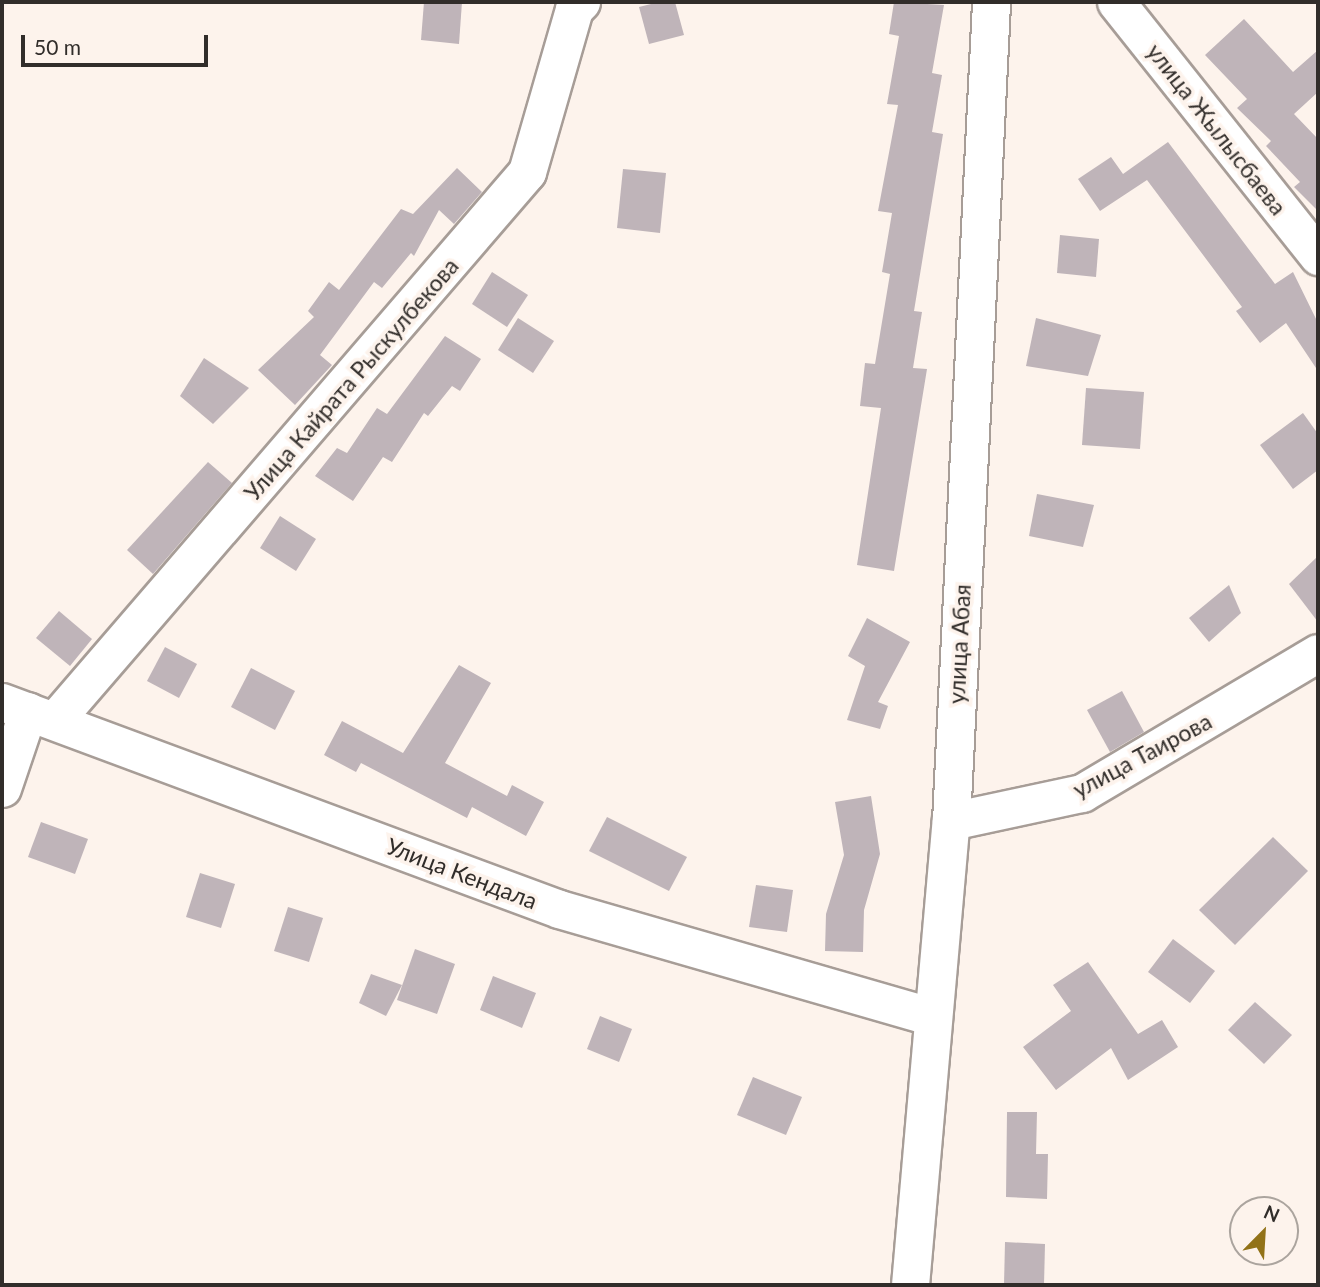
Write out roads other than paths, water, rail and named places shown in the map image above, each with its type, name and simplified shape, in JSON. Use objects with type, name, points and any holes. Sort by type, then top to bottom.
[{"type":"street","name":"Улица Кайрата Рыскулбекова","points":[[28,711],[527,172],[574,9],[581,2]]},
{"type":"street","name":"улица Абая","points":[[910,1285],[951,821],[991,2]]},
{"type":"street","name":"улица Жылысбаева","points":[[1116,2],[1318,256]]},
{"type":"street","name":"улица Таирова","points":[[951,821],[1082,793],[1318,653]]},
{"type":"street","points":[[2,788],[28,711]]},
{"type":"street","name":"Улица Кендала","points":[[28,711],[559,909],[932,1017]]}]
